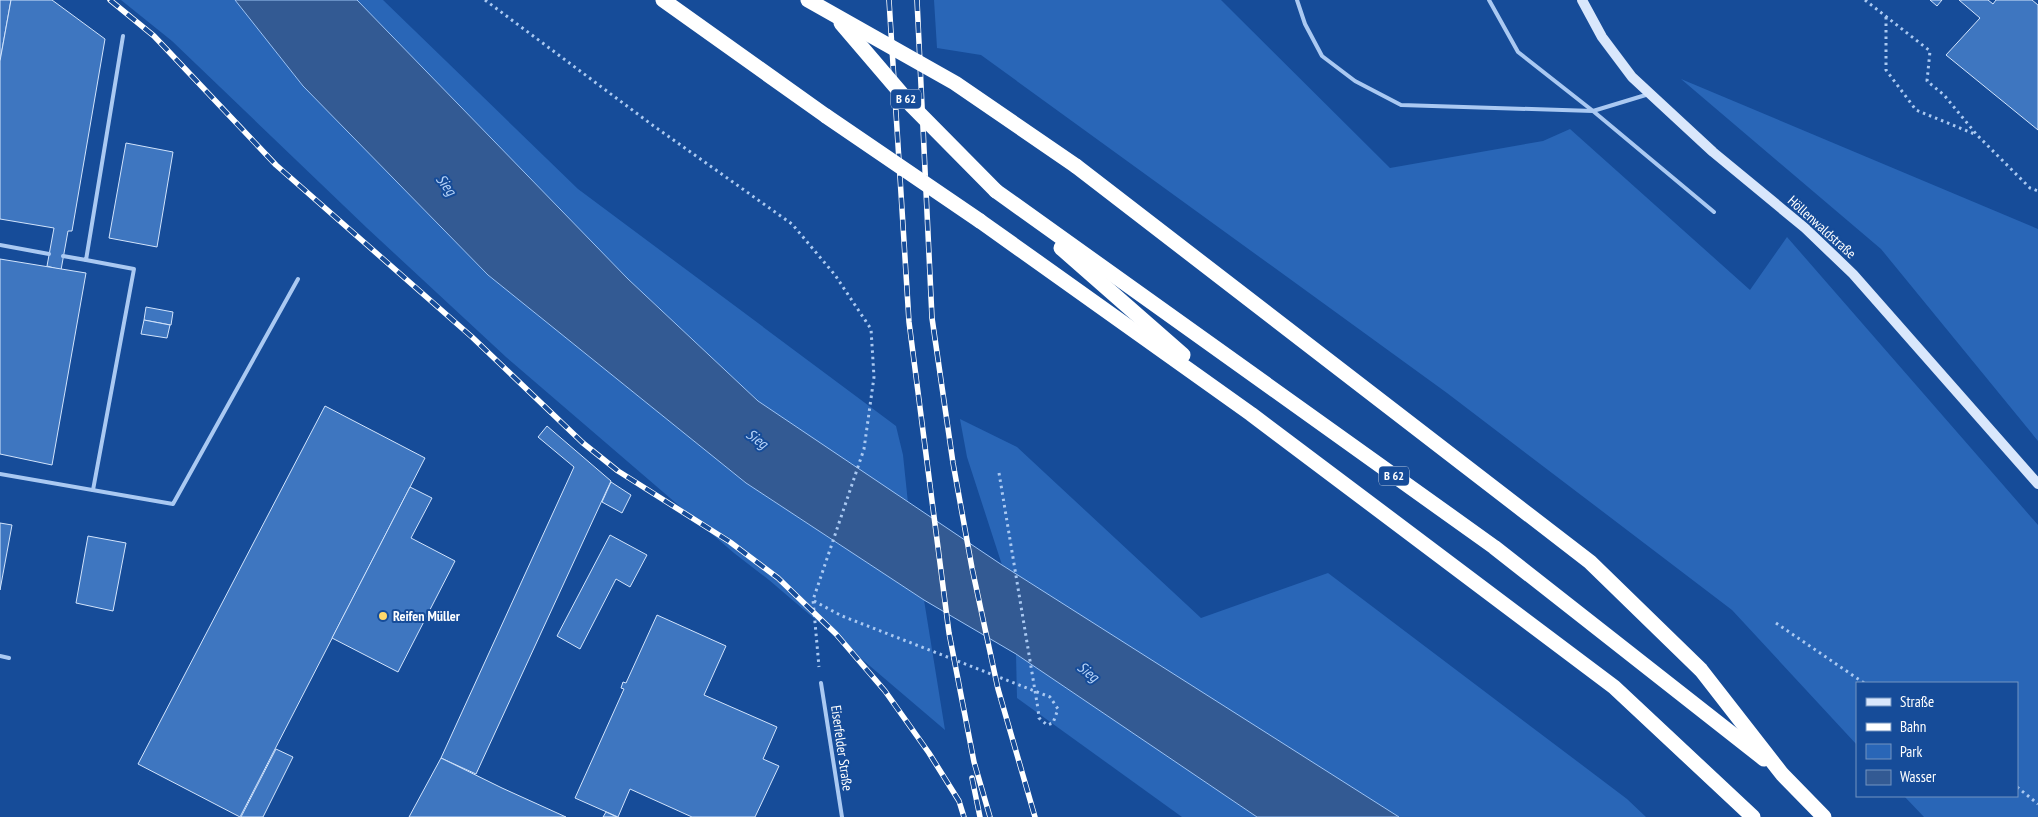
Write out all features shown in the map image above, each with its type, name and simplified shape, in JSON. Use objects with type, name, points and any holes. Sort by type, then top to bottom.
[{"type":"highway","name":"B 62","points":[[663,0],[826,116],[980,221],[1251,414],[1614,687],[1753,817]]},
{"type":"highway","name":"B 62","points":[[817,0],[912,106],[996,191],[1251,414]]},
{"type":"highway","name":"B 62","points":[[817,0],[955,83],[1076,166],[1590,562],[1701,670],[1782,774],[1824,817]]},
{"type":"highway","name":"B 62","points":[[996,191],[1494,547],[1782,774]]},
{"type":"street","name":"Höllenwaldstraße","points":[[1582,0],[1602,37],[1632,77],[1712,152],[1805,228],[1853,274],[2038,484]]},
{"type":"lane","points":[[1298,0],[1305,24],[1322,56],[1355,81],[1401,105],[1593,111],[1649,94]]},
{"type":"lane","points":[[1489,0],[1518,52],[1593,111],[1714,212]]},
{"type":"lane","points":[[86,260],[123,36]]},
{"type":"lane","points":[[0,244],[49,254]]},
{"type":"lane","points":[[63,256],[134,269],[93,490]]},
{"type":"lane","points":[[0,474],[173,504],[298,279]]},
{"type":"lane","points":[[0,656],[9,658]]},
{"type":"lane","name":"Eiserfelder Straße","points":[[821,683],[842,817]]},
{"type":"path","points":[[484,0],[651,124],[792,224],[835,275],[871,329],[874,377],[864,449],[813,600],[821,683]]},
{"type":"path","points":[[1864,0],[1930,51],[1926,81],[1944,95],[1977,135],[2030,188],[2038,191]]},
{"type":"path","points":[[1886,17],[1886,70],[1916,110],[1977,135]]},
{"type":"path","points":[[813,600],[842,616],[1050,697],[1058,709],[1053,723],[1047,725],[1039,718],[1038,709],[999,473]]},
{"type":"path","points":[[1776,623],[1863,682]]},
{"type":"path","points":[[2018,789],[2038,804]]},
{"type":"green space","points":[[121,0],[235,0],[303,86],[488,275],[746,483],[924,600],[945,730],[769,580],[734,553],[506,357],[367,228],[172,41]]},
{"type":"green space","points":[[357,0],[383,0],[578,189],[896,426],[903,455],[908,503],[758,401],[628,279]]},
{"type":"green space","points":[[934,0],[1221,0],[1390,168],[1543,141],[1570,129],[1750,290],[1787,237],[2038,525],[2038,817],[1924,817],[1905,797],[2018,797],[2018,682],[1856,682],[1856,744],[1732,610],[1447,393],[981,55],[937,48]]},
{"type":"green space","points":[[1681,79],[2038,229],[2038,441],[1881,249]]},
{"type":"green space","points":[[960,419],[1017,447],[1201,618],[1328,573],[1627,799],[1646,817],[1399,817],[1002,565],[967,457]]},
{"type":"green space","points":[[1016,654],[1257,817],[1182,817],[1017,698]]},
{"type":"water","name":"Sieg","points":[[235,0],[357,0],[628,279],[758,401],[1002,565],[1399,817],[1257,817],[1016,654],[924,600],[746,483],[488,275],[303,86]]},
{"type":"building","points":[[0,0],[11,0],[0,61]]},
{"type":"building","points":[[11,0],[52,0],[105,39],[72,231],[68,231],[61,270],[47,266],[54,228],[0,219],[0,61]]},
{"type":"building","points":[[1930,0],[1942,0],[1937,6]]},
{"type":"building","points":[[1959,0],[1988,0],[1993,4],[1996,0],[2032,0],[2038,5],[2038,130],[1946,55],[1980,18]]},
{"type":"building","points":[[126,143],[173,152],[157,247],[109,238]]},
{"type":"building","points":[[0,259],[86,273],[52,465],[0,454]]},
{"type":"building","points":[[146,307],[173,312],[171,325],[144,320]]},
{"type":"building","points":[[144,320],[170,325],[167,338],[141,334]]},
{"type":"building","points":[[325,406],[425,458],[240,817],[138,764]]},
{"type":"building","points":[[547,426],[611,481],[476,774],[441,758],[574,467],[538,437]]},
{"type":"building","points":[[611,482],[631,495],[622,513],[602,502]]},
{"type":"building","points":[[410,487],[432,498],[411,538],[455,561],[398,672],[332,638]]},
{"type":"building","points":[[0,523],[12,525],[0,590]]},
{"type":"building","points":[[610,535],[647,555],[630,587],[616,579],[580,649],[557,636]]},
{"type":"building","points":[[88,536],[126,543],[113,611],[76,603]]},
{"type":"building","points":[[657,615],[726,646],[704,695],[777,727],[763,759],[779,766],[755,817],[692,817],[630,789],[618,817],[575,798],[624,689],[621,688],[623,682],[626,683]]},
{"type":"building","points":[[276,749],[293,757],[263,817],[241,817]]},
{"type":"building","points":[[441,758],[502,788],[566,817],[409,817]]},
{"type":"building","points":[[606,812],[617,817],[603,817]]},
{"type":"railway","points":[[110,0],[154,36],[276,165],[472,337],[583,443],[618,471],[730,542],[778,578],[836,634],[885,691],[929,753],[959,801],[964,817]]},
{"type":"railway","points":[[889,0],[909,322],[949,633],[974,762],[990,817]]},
{"type":"railway","points":[[917,0],[932,318],[953,463],[972,568],[998,689],[1035,817]]},
{"type":"railway","points":[[972,778],[980,817]]},
{"type":"place","name":"Reifen Müller","points":[[383,616]]}]
